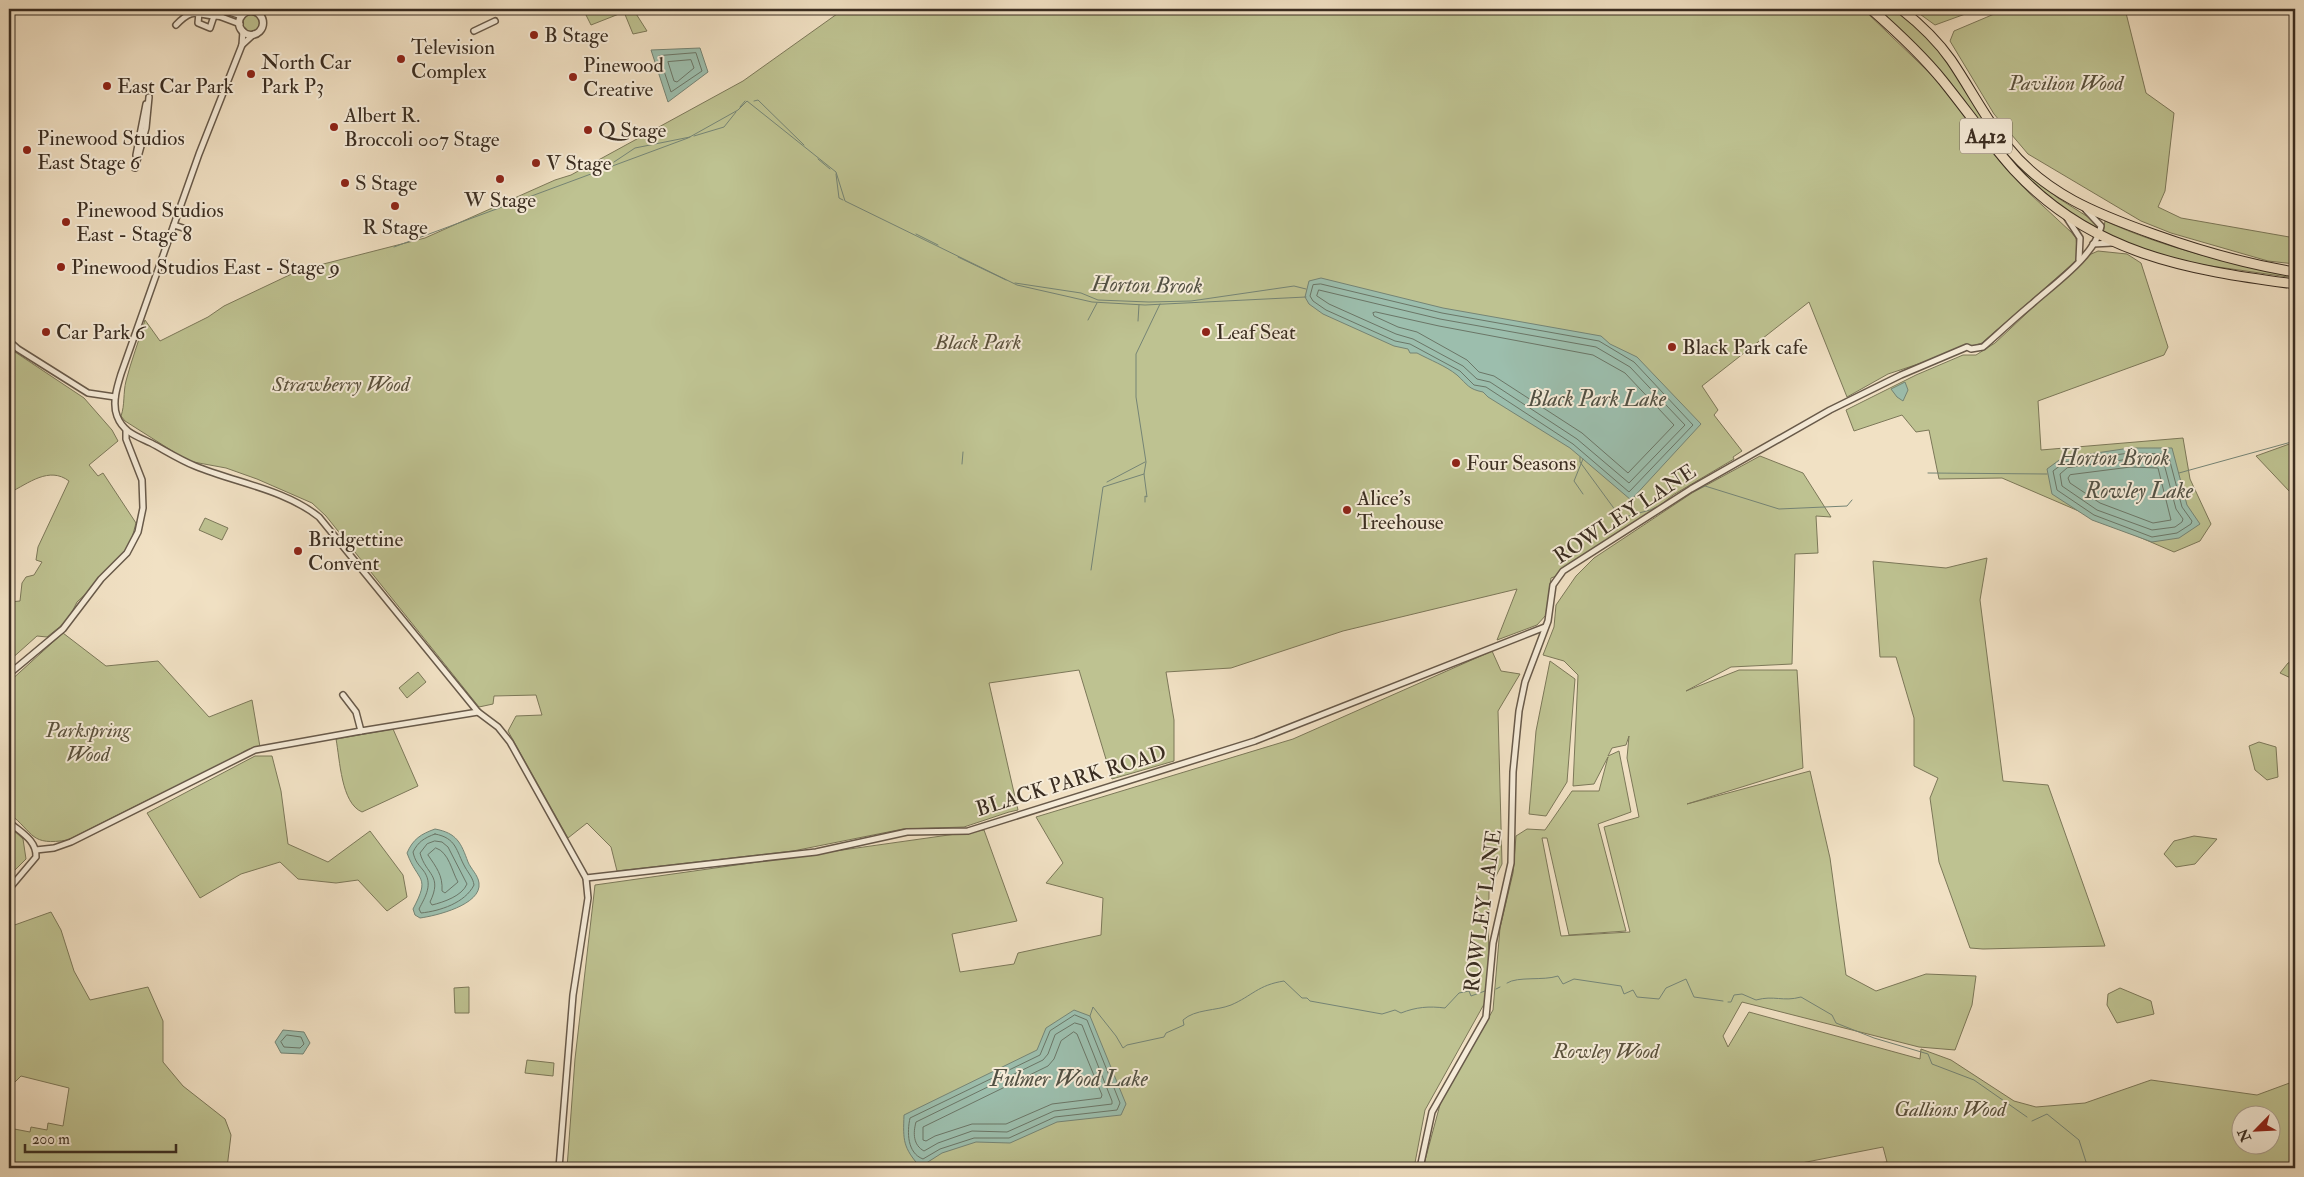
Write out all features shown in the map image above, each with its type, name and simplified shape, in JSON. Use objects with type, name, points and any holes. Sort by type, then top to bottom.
[{"type":"main road","name":"A412","points":[[1871,9],[1907,42],[1942,80],[2015,171],[2064,213],[2099,235],[2143,255],[2187,267],[2295,284]]},
{"type":"main road","name":"A412","points":[[1901,9],[1924,27],[1950,59],[2006,145],[2028,169],[2055,190],[2104,218],[2199,251],[2295,272]]},
{"type":"street","points":[[220,9],[242,16]]},
{"type":"street","points":[[242,45],[262,26],[262,9]]},
{"type":"street","points":[[9,674],[64,629],[101,579],[127,553],[138,532],[143,508],[142,480],[126,438],[126,431],[116,414],[115,397],[121,374],[199,154],[242,45],[243,31],[240,24],[242,16],[252,10],[261,17]]},
{"type":"street","points":[[176,25],[187,14],[199,11],[220,16],[240,24]]},
{"type":"street","points":[[199,11],[220,16]]},
{"type":"street","points":[[199,11],[198,23],[210,28],[214,16]]},
{"type":"street","points":[[474,31],[494,21]]},
{"type":"street","points":[[243,31],[248,34],[254,34]]},
{"type":"street","points":[[149,97],[145,136],[135,168],[139,132],[149,97]]},
{"type":"street","points":[[2082,206],[2100,222],[2102,226],[2099,235]]},
{"type":"street","points":[[2064,213],[2077,232],[2081,244],[2079,261]]},
{"type":"street","points":[[174,226],[183,228]]},
{"type":"street","name":"ROWLEY LANE","points":[[1420,1168],[1432,1112],[1486,1017],[1493,943],[1510,863],[1513,772],[1519,711],[1525,682],[1550,615],[1554,585],[1563,571],[1691,488],[1830,410],[1901,374],[1949,356],[1967,347],[1971,350],[1983,346],[2056,285],[2079,261],[2099,235]]},
{"type":"street","points":[[2081,244],[2117,244]]},
{"type":"street","points":[[9,341],[18,349],[88,393],[115,397]]},
{"type":"street","points":[[126,431],[195,466],[276,494],[314,513],[478,712],[498,727],[510,742],[586,878],[588,898],[573,995],[559,1168]]},
{"type":"street","name":"BLACK PARK ROAD","points":[[586,878],[816,852],[907,832],[968,831],[1255,741],[1545,627]]},
{"type":"street","points":[[343,695],[356,712],[361,730]]},
{"type":"street","points":[[36,850],[54,848],[71,842],[255,750],[361,730],[478,712]]},
{"type":"street","points":[[9,822],[32,841],[36,850],[36,857],[9,889]]},
{"type":"green space","points":[[583,9],[633,9],[647,31],[633,34],[624,12],[591,25]]},
{"type":"green space","name":"Black Park","points":[[844,9],[1863,9],[1938,81],[2001,163],[2029,193],[2071,232],[2076,238],[2078,259],[1982,343],[1888,374],[1847,397],[1809,302],[1702,386],[1718,410],[1714,415],[1742,451],[1733,457],[1734,459],[1673,495],[1637,524],[1559,575],[1551,578],[1546,615],[1537,625],[1497,640],[1517,589],[1343,631],[1231,668],[1166,672],[1174,720],[1174,761],[1112,779],[1079,670],[989,683],[1018,810],[964,827],[903,829],[793,851],[617,871],[611,847],[587,823],[568,838],[508,731],[516,716],[542,715],[536,695],[494,696],[493,704],[479,707],[326,516],[312,503],[226,468],[188,461],[125,421],[121,416],[126,381],[145,320],[160,341],[208,317],[224,306],[300,270],[425,238],[555,180],[571,175],[743,81]]},
{"type":"green space","points":[[1876,9],[1897,9],[1934,44],[2043,186],[2096,222],[2098,230],[2061,206],[2028,178],[1998,147]]},
{"type":"green space","points":[[1913,9],[1979,9],[1935,25]]},
{"type":"green space","name":"Pavilion Wood","points":[[2006,9],[2125,9],[2146,93],[2174,113],[2165,191],[2158,207],[2181,218],[2295,238],[2295,264],[2268,261],[2171,233],[2141,221],[2028,154],[1994,114],[1950,41],[1954,31]]},
{"type":"green space","points":[[252,14],[258,17],[261,23],[258,29],[252,32],[246,29],[243,23],[246,17]]},
{"type":"green space","points":[[2105,221],[2174,247],[2246,266],[2295,275],[2295,278],[2176,261],[2103,234]]},
{"type":"green space","points":[[2098,251],[2127,254],[2141,263],[2168,347],[2164,355],[2038,401],[2041,450],[2183,438],[2190,479],[2211,524],[2200,541],[2174,552],[2002,478],[1939,479],[1929,430],[1916,432],[1902,415],[1854,431],[1846,410],[1916,375],[1963,355],[1976,355],[1995,343],[2089,255]]},
{"type":"green space","points":[[9,348],[84,398],[112,430],[118,441],[89,465],[98,476],[103,473],[136,523],[130,545],[97,583],[77,602],[68,620],[47,637],[37,636],[9,661],[9,602],[20,601],[22,583],[26,577],[34,575],[42,562],[36,560],[38,547],[69,481],[54,475],[46,476],[9,493]]},
{"type":"green space","points":[[2295,442],[2295,477],[2290,492],[2256,456]]},
{"type":"green space","points":[[1760,456],[1803,473],[1831,517],[1816,516],[1818,553],[1795,554],[1792,664],[1731,667],[1686,691],[1739,670],[1797,670],[1803,768],[1687,804],[1810,771],[1830,858],[1846,975],[1876,991],[1926,974],[1976,976],[1972,1005],[1955,1050],[1919,1047],[1742,1002],[1723,1036],[1728,1047],[1749,1012],[1920,1059],[1921,1049],[1951,1060],[2014,1101],[2036,1107],[2085,1103],[2151,1080],[2257,1095],[2295,1081],[2295,1160],[2276,1168],[1840,1168],[1887,1162],[1883,1147],[1776,1168],[1425,1168],[1424,1164],[1441,1101],[1493,1010],[1500,928],[1513,873],[1516,836],[1527,829],[1545,830],[1572,791],[1599,791],[1608,757],[1594,784],[1573,786],[1578,675],[1564,661],[1543,655],[1554,627],[1556,605],[1576,576],[1594,558],[1692,493]],"holes":[[[1629,736],[1627,758],[1639,817],[1604,827],[1630,932],[1561,936],[1542,838],[1547,838],[1569,935],[1626,931],[1598,824],[1631,812],[1619,751],[1608,756],[1612,748],[1626,745]]]},
{"type":"green space","points":[[205,518],[228,528],[222,540],[199,530]]},
{"type":"green space","points":[[1987,558],[1980,600],[2003,781],[2048,785],[2105,946],[1970,948],[1939,862],[1930,798],[1938,778],[1914,766],[1914,718],[1896,657],[1880,657],[1873,561],[1946,568]]},
{"type":"green space","name":"Parkspring Wood","points":[[63,633],[106,666],[158,661],[209,717],[252,700],[260,747],[245,751],[226,763],[68,840],[39,840],[9,813],[9,682]]},
{"type":"green space","points":[[1492,651],[1501,671],[1520,674],[1498,711],[1502,864],[1489,890],[1488,997],[1425,1110],[1414,1168],[567,1168],[575,1059],[595,885],[984,830],[1017,921],[952,934],[960,972],[1014,964],[1018,953],[1101,935],[1103,898],[1046,883],[1063,863],[1036,817],[1293,739]]},
{"type":"green space","points":[[2295,660],[2295,680],[2280,673],[2288,663]]},
{"type":"green space","points":[[1550,661],[1575,679],[1567,782],[1546,816],[1529,814],[1536,731]]},
{"type":"green space","points":[[418,672],[426,682],[407,698],[399,688]]},
{"type":"green space","points":[[393,729],[418,786],[362,812],[355,807],[346,790],[340,769],[336,739]]},
{"type":"green space","points":[[2259,742],[2276,747],[2278,777],[2267,780],[2255,770],[2249,746]]},
{"type":"green space","points":[[255,756],[272,756],[281,791],[288,844],[328,862],[370,831],[403,875],[407,897],[387,911],[358,880],[336,883],[298,879],[280,862],[241,874],[200,898],[147,813]]},
{"type":"green space","points":[[9,826],[23,839],[26,859],[9,876]]},
{"type":"green space","points":[[2194,836],[2217,839],[2195,864],[2176,867],[2164,854],[2174,841]]},
{"type":"green space","points":[[51,912],[61,930],[74,971],[90,1000],[148,987],[163,1021],[163,1062],[183,1086],[225,1119],[231,1135],[227,1168],[9,1168],[9,1128],[30,1132],[31,1127],[47,1130],[48,1123],[63,1126],[69,1088],[21,1076],[12,1085],[9,1085],[9,927]]},
{"type":"green space","points":[[469,987],[469,1013],[455,1013],[454,988]]},
{"type":"green space","points":[[2120,988],[2151,1001],[2154,1014],[2117,1023],[2107,1005],[2108,994]]},
{"type":"green space","points":[[527,1060],[554,1063],[553,1076],[525,1073]]},
{"type":"water","points":[[700,48],[708,72],[668,102],[651,50]]},
{"type":"water","name":"Black Park Lake","points":[[1321,278],[1443,308],[1601,336],[1610,344],[1637,357],[1701,424],[1631,500],[1570,448],[1483,392],[1471,388],[1448,369],[1417,353],[1410,353],[1408,349],[1394,346],[1323,314],[1309,304],[1305,297],[1309,281]]},
{"type":"water","points":[[1905,382],[1908,390],[1903,401],[1891,389]]},
{"type":"water","name":"Rowley Lake","points":[[2130,448],[2172,448],[2187,505],[2200,524],[2179,538],[2152,542],[2092,520],[2052,494],[2047,469],[2062,458]]},
{"type":"water","points":[[435,829],[453,836],[460,844],[478,880],[478,891],[466,903],[456,908],[420,918],[415,915],[413,909],[421,890],[421,879],[407,853],[418,838]]},
{"type":"water","name":"Fulmer Wood Lake","points":[[1074,1010],[1090,1016],[1126,1104],[1121,1115],[1057,1122],[1010,1143],[976,1142],[942,1153],[920,1167],[910,1154],[905,1143],[904,1115],[1037,1050],[1046,1028]]},
{"type":"water","points":[[283,1030],[304,1032],[310,1043],[303,1054],[281,1053],[275,1042]]},
{"type":"waterway","points":[[754,101],[758,100],[804,145]]},
{"type":"waterway","name":"Horton Brook","points":[[740,107],[745,101]]},
{"type":"waterway","name":"Horton Brook","points":[[394,247],[688,138],[738,110],[747,101],[836,172],[845,201],[1017,285],[1092,302],[1145,305],[1306,297]]},
{"type":"waterway","points":[[694,136],[724,127],[736,112]]},
{"type":"waterway","points":[[614,162],[635,148],[690,137]]},
{"type":"waterway","name":"Horton Brook","points":[[818,159],[830,169]]},
{"type":"waterway","name":"Horton Brook","points":[[836,174],[839,198],[843,200]]},
{"type":"waterway","name":"Horton Brook","points":[[916,234],[938,245]]},
{"type":"waterway","name":"Horton Brook","points":[[958,257],[1006,280]]},
{"type":"waterway","name":"Horton Brook","points":[[1015,283],[1081,293],[1098,300],[1149,302],[1191,301],[1294,286],[1306,289]]},
{"type":"waterway","points":[[1088,320],[1097,303]]},
{"type":"waterway","points":[[1145,502],[1145,496],[1147,497],[1144,474],[1146,462],[1136,397],[1136,354],[1160,304]]},
{"type":"waterway","points":[[1138,321],[1139,305]]},
{"type":"waterway","name":"Horton Brook","points":[[2179,473],[2295,441]]},
{"type":"waterway","points":[[962,464],[963,452]]},
{"type":"waterway","name":"Horton Brook","points":[[1580,457],[1580,462],[1621,518],[1650,510],[1667,502]]},
{"type":"waterway","points":[[1583,459],[1574,481],[1583,494]]},
{"type":"waterway","points":[[1107,482],[1145,462]]},
{"type":"waterway","name":"Horton Brook","points":[[1928,473],[2047,474]]},
{"type":"waterway","points":[[1091,570],[1103,487],[1144,474]]},
{"type":"waterway","name":"Horton Brook","points":[[1689,493],[1705,486],[1779,509],[1847,506],[1852,500]]},
{"type":"waterway","points":[[1507,983],[1558,976],[1563,984],[1574,979],[1621,986],[1624,994],[1633,990],[1637,997],[1659,999],[1666,988],[1686,979],[1694,997],[1723,1001]]},
{"type":"waterway","points":[[1090,1016],[1093,1007],[1123,1048],[1127,1045],[1164,1037],[1166,1033],[1184,1025],[1183,1020],[1188,1016],[1231,1005],[1261,988],[1284,981],[1302,998],[1307,998],[1310,1001],[1382,1014],[1395,1010],[1401,1013],[1412,1009],[1445,1008],[1459,993],[1469,991],[1471,996],[1485,991]]},
{"type":"waterway","points":[[1496,989],[1500,987]]},
{"type":"waterway","points":[[1728,1002],[1731,1002],[1734,995],[1742,994],[1756,1000],[1801,997],[1832,1015],[1836,1023],[1874,1038],[1928,1054],[1932,1064],[1974,1080],[2027,1117]]},
{"type":"waterway","points":[[2032,1121],[2047,1114],[2079,1140],[2088,1168]]},
{"type":"place","name":"B Stage","points":[[534,35]]},
{"type":"place","name":"Television Complex","points":[[401,59]]},
{"type":"place","name":"North Car Park P3","points":[[251,74]]},
{"type":"place","name":"Pinewood Creative","points":[[573,77]]},
{"type":"place","name":"East Car Park","points":[[107,86]]},
{"type":"place","name":"Albert R. Broccoli 007 Stage","points":[[334,127]]},
{"type":"place","name":"Q Stage","points":[[588,130]]},
{"type":"place","name":"Pinewood Studios East Stage 6","points":[[27,150]]},
{"type":"place","name":"V Stage","points":[[536,163]]},
{"type":"place","name":"W Stage","points":[[500,179]]},
{"type":"place","name":"S Stage","points":[[345,183]]},
{"type":"place","name":"R Stage","points":[[395,206]]},
{"type":"place","name":"Pinewood Studios East - Stage 8","points":[[66,222]]},
{"type":"place","name":"Pinewood Studios East - Stage 9","points":[[61,267]]},
{"type":"place","name":"Car Park 6","points":[[46,332]]},
{"type":"place","name":"Leaf Seat","points":[[1206,332]]},
{"type":"place","name":"Black Park cafe","points":[[1672,347]]},
{"type":"place","name":"Four Seasons","points":[[1456,463]]},
{"type":"place","name":"Alice's Treehouse","points":[[1347,510]]},
{"type":"place","name":"Bridgettine Convent","points":[[298,551]]},
{"type":"park label","name":"Strawberry Wood","points":[[341,384]]},
{"type":"park label","name":"Rowley Wood","points":[[1606,1051]]},
{"type":"park label","name":"Gallions Wood","points":[[1950,1109]]}]
